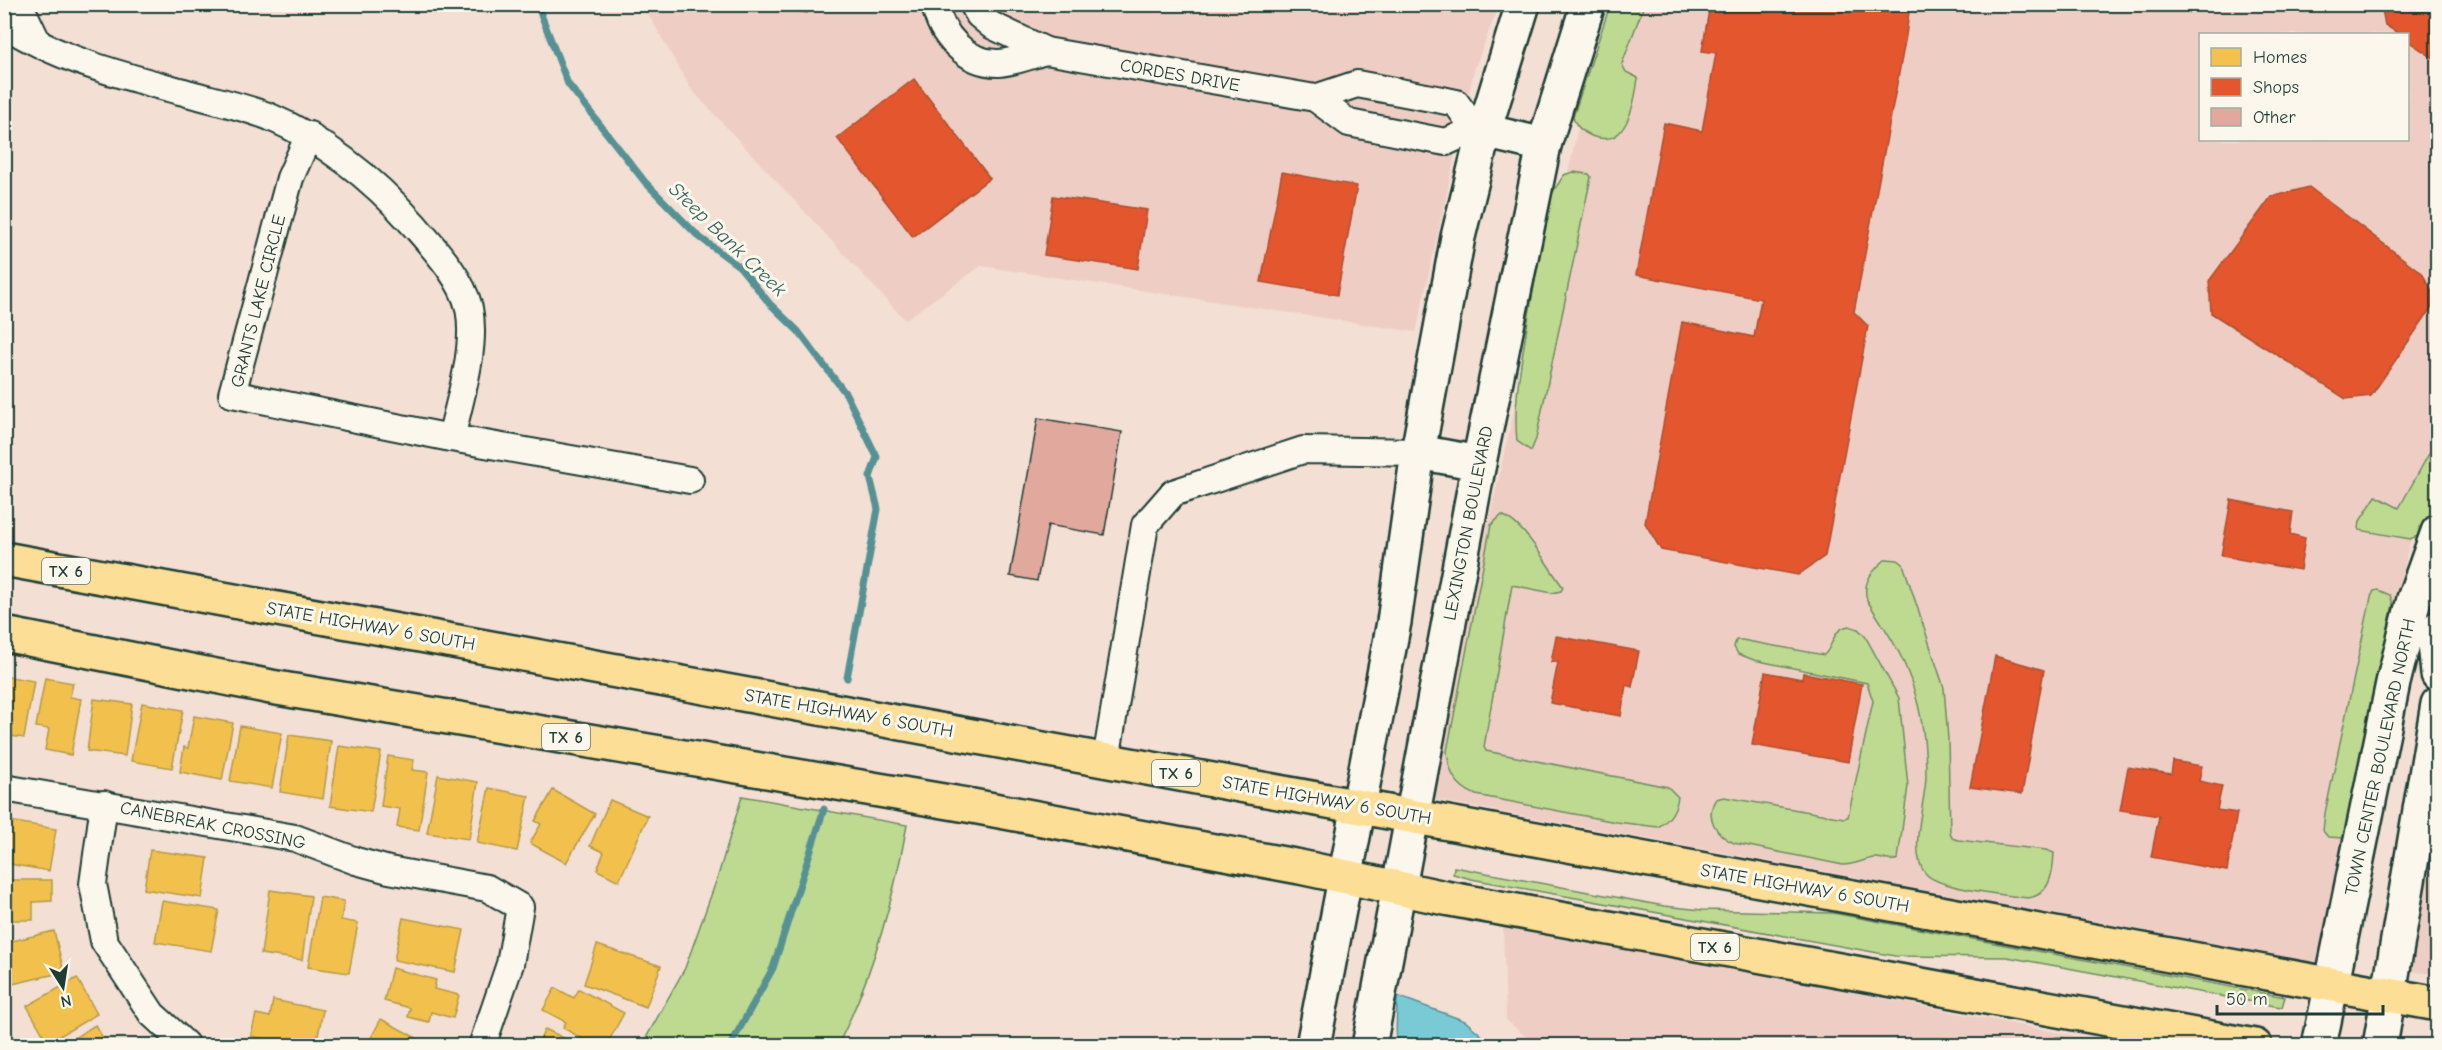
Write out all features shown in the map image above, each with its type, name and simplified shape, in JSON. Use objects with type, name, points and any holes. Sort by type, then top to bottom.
[{"type":"main road","points":[[1313,1046],[1394,622],[1418,452],[1458,237],[1480,130],[1523,4]]},
{"type":"main road","name":"LEXINGTON BOULEVARD","points":[[1369,1046],[1479,462],[1544,145],[1588,4]]},
{"type":"main road","points":[[1480,130],[1544,145]]},
{"type":"main road","points":[[1418,452],[1479,462]]},
{"type":"main road","name":"TOWN CENTER BOULEVARD NORTH","points":[[2319,1046],[2393,682],[2429,593],[2438,532]]},
{"type":"main road","name":"STATE HIGHWAY 6 SOUTH","points":[[4,559],[2438,1004]]},
{"type":"main road","points":[[2438,628],[2435,642],[2438,675]]},
{"type":"main road","name":"TX 6","points":[[4,634],[271,687],[957,803],[1345,876],[1445,898],[2255,1046]]},
{"type":"main road","points":[[2380,1046],[2438,704]]},
{"type":"street","points":[[16,4],[25,16],[37,41]]},
{"type":"street","name":"CORDES DRIVE","points":[[935,4],[945,32],[970,57],[999,63],[1046,51]]},
{"type":"street","name":"CORDES DRIVE","points":[[974,4],[979,15],[991,25],[1046,51],[1315,98],[1349,123],[1435,140],[1446,142],[1480,130],[1456,103],[1442,100],[1357,84],[1315,98]]},
{"type":"street","points":[[4,24],[37,41],[111,72],[268,116],[309,135],[370,180],[403,212],[429,242],[457,280],[469,307],[471,338],[451,438]]},
{"type":"street","name":"GRANTS LAKE CIRCLE","points":[[309,135],[290,178],[232,394],[451,438],[690,480]]},
{"type":"street","points":[[1106,760],[1145,525],[1173,493],[1303,450],[1418,452]]},
{"type":"street","name":"CANEBREAK CROSSING","points":[[4,788],[295,838],[356,861],[389,870],[487,888],[520,907],[510,964],[482,1046]]},
{"type":"street","points":[[104,804],[93,884],[104,941],[152,1014],[185,1044]]},
{"type":"shaded area","points":[[643,5],[1499,5],[1474,70],[1416,332],[981,266],[905,320],[691,89]]},
{"type":"shaded area","points":[[1632,5],[2437,5],[2437,498],[2409,545],[2320,963],[1426,798],[1584,102]]},
{"type":"shaded area","points":[[2437,818],[2437,974],[2404,971]]},
{"type":"shaded area","points":[[1503,924],[2122,1045],[1536,1045],[1506,1020]]},
{"type":"green space","points":[[1610,5],[1644,5],[1622,64],[1626,72],[1638,78],[1630,114],[1620,132],[1614,136],[1600,138],[1580,129],[1573,117]]},
{"type":"green space","points":[[1573,172],[1589,174],[1591,177],[1536,439],[1531,451],[1517,441],[1516,412],[1520,369],[1551,195],[1564,175]]},
{"type":"green space","points":[[2437,439],[2437,509],[2423,534],[2410,539],[2359,530],[2360,521],[2376,496],[2399,508]]},
{"type":"green space","points":[[1502,515],[1511,520],[1528,537],[1563,587],[1561,591],[1552,593],[1512,585],[1484,747],[1486,751],[1668,787],[1678,797],[1677,802],[1672,815],[1658,827],[1616,822],[1476,795],[1454,778],[1449,766],[1447,751],[1491,525]]},
{"type":"green space","points":[[1886,559],[1898,560],[1903,564],[1944,688],[1952,838],[2046,850],[2054,853],[2049,882],[2041,893],[2035,896],[2028,898],[1989,893],[1945,884],[1926,874],[1921,865],[1918,841],[1926,776],[1921,721],[1915,694],[1902,659],[1867,600],[1866,594],[1869,577]]},
{"type":"green space","points":[[2378,590],[2390,595],[2393,604],[2347,827],[2343,838],[2328,837],[2323,831],[2325,813],[2371,597],[2374,591]]},
{"type":"green space","points":[[1849,626],[1858,629],[1865,636],[1899,698],[1908,786],[1898,859],[1873,858],[1843,865],[1728,840],[1717,830],[1711,812],[1716,799],[1724,797],[1848,817],[1873,701],[1867,683],[1754,660],[1738,654],[1734,647],[1736,640],[1742,640],[1824,655],[1839,630]]},
{"type":"green space","points":[[742,796],[907,825],[888,910],[862,992],[838,1045],[642,1045],[685,968],[718,876]]},
{"type":"green space","points":[[1454,867],[1664,906],[1702,910],[1833,913],[2285,997],[2282,1007],[2275,1006],[2007,957],[1895,956],[1471,879],[1453,874]]},
{"type":"green space","points":[[2058,1037],[2094,1045],[2034,1045],[2043,1040]]},
{"type":"water","points":[[1397,996],[1465,1021],[1493,1045],[1396,1045]]},
{"type":"building: Homes","points":[[4,676],[34,681],[24,738],[4,735]]},
{"type":"building: Homes","points":[[45,678],[73,683],[70,697],[81,699],[71,755],[45,750],[49,729],[36,727]]},
{"type":"building: Homes","points":[[94,699],[132,704],[125,756],[87,751]]},
{"type":"building: Homes","points":[[142,703],[183,710],[172,768],[131,761]]},
{"type":"building: Homes","points":[[194,716],[233,723],[222,780],[180,772],[184,747],[188,748]]},
{"type":"building: Homes","points":[[240,726],[282,733],[272,788],[230,781]]},
{"type":"building: Homes","points":[[289,735],[331,741],[323,799],[280,792]]},
{"type":"building: Homes","points":[[339,746],[381,752],[371,812],[330,806]]},
{"type":"building: Homes","points":[[388,756],[414,760],[412,770],[428,772],[419,830],[397,827],[400,809],[381,806]]},
{"type":"building: Homes","points":[[438,775],[478,782],[469,839],[427,833]]},
{"type":"building: Homes","points":[[489,788],[529,796],[517,851],[477,843]]},
{"type":"building: Homes","points":[[553,790],[595,814],[566,863],[530,843],[541,824],[535,821]]},
{"type":"building: Homes","points":[[610,800],[648,816],[619,881],[597,870],[604,852],[590,846]]},
{"type":"building: Homes","points":[[4,820],[56,829],[49,871],[4,863]]},
{"type":"building: Homes","points":[[150,850],[208,858],[202,898],[144,889]]},
{"type":"building: Homes","points":[[4,880],[52,880],[52,901],[33,902],[33,920],[4,920]]},
{"type":"building: Homes","points":[[270,890],[311,896],[302,960],[261,954]]},
{"type":"building: Homes","points":[[320,897],[344,901],[341,920],[358,923],[349,973],[308,967]]},
{"type":"building: Homes","points":[[162,901],[219,910],[211,951],[155,942]]},
{"type":"building: Homes","points":[[403,918],[464,930],[455,972],[394,960]]},
{"type":"building: Homes","points":[[54,931],[64,972],[4,986],[4,943]]},
{"type":"building: Homes","points":[[597,945],[661,966],[646,1007],[584,984]]},
{"type":"building: Homes","points":[[392,968],[436,980],[434,989],[459,995],[453,1018],[431,1012],[429,1022],[408,1017],[410,1008],[384,1001]]},
{"type":"building: Homes","points":[[77,978],[97,1014],[48,1043],[27,1006]]},
{"type":"building: Homes","points":[[555,988],[574,998],[579,989],[624,1013],[606,1046],[596,1046],[563,1028],[566,1022],[543,1010]]},
{"type":"building: Homes","points":[[273,1000],[323,1010],[316,1046],[299,1046],[251,1036],[256,1014],[270,1017]]},
{"type":"building: Homes","points":[[381,1019],[428,1044],[427,1046],[381,1046],[382,1044],[371,1038]]},
{"type":"building: Homes","points":[[95,1025],[108,1046],[61,1046]]},
{"type":"building: Homes","points":[[545,1029],[580,1046],[537,1046]]},
{"type":"building: Shops","points":[[755,4],[808,4],[807,13]]},
{"type":"building: Shops","points":[[1710,4],[1910,4],[1854,312],[1868,326],[1825,556],[1798,575],[1661,550],[1645,523],[1682,322],[1754,337],[1761,299],[1636,275],[1664,123],[1702,131],[1716,53],[1702,51]]},
{"type":"building: Shops","points":[[2381,4],[2438,4],[2438,61],[2409,42],[2409,33],[2397,33],[2385,25]]},
{"type":"building: Shops","points":[[914,79],[990,178],[913,237],[837,138]]},
{"type":"building: Shops","points":[[1282,172],[1357,186],[1337,295],[1261,282]]},
{"type":"building: Shops","points":[[2309,187],[2422,273],[2437,300],[2371,396],[2346,399],[2211,313],[2209,281],[2271,197]]},
{"type":"building: Shops","points":[[1053,196],[1147,210],[1138,269],[1044,255]]},
{"type":"building: Shops","points":[[2231,500],[2293,512],[2290,534],[2305,538],[2300,570],[2221,556]]},
{"type":"building: Shops","points":[[1556,636],[1639,651],[1632,687],[1626,685],[1621,716],[1550,703],[1558,662],[1551,662]]},
{"type":"building: Shops","points":[[1995,656],[2044,670],[2022,794],[1970,787]]},
{"type":"building: Shops","points":[[1765,672],[1802,679],[1803,673],[1862,684],[1848,762],[1752,745]]},
{"type":"building: Shops","points":[[2173,761],[2202,766],[2199,781],[2222,786],[2217,810],[2237,813],[2227,871],[2151,857],[2159,816],[2120,810],[2128,767],[2171,774]]},
{"type":"building: Other","points":[[1038,418],[1122,432],[1104,535],[1048,525],[1037,581],[1010,576]]},
{"type":"waterway","name":"Steep Bank Creek","points":[[537,4],[568,84],[645,182],[698,236],[740,267],[770,304],[798,331],[846,394],[877,457],[870,477],[878,509],[847,678]]},
{"type":"waterway","points":[[730,1046],[773,968],[824,809]]}]
